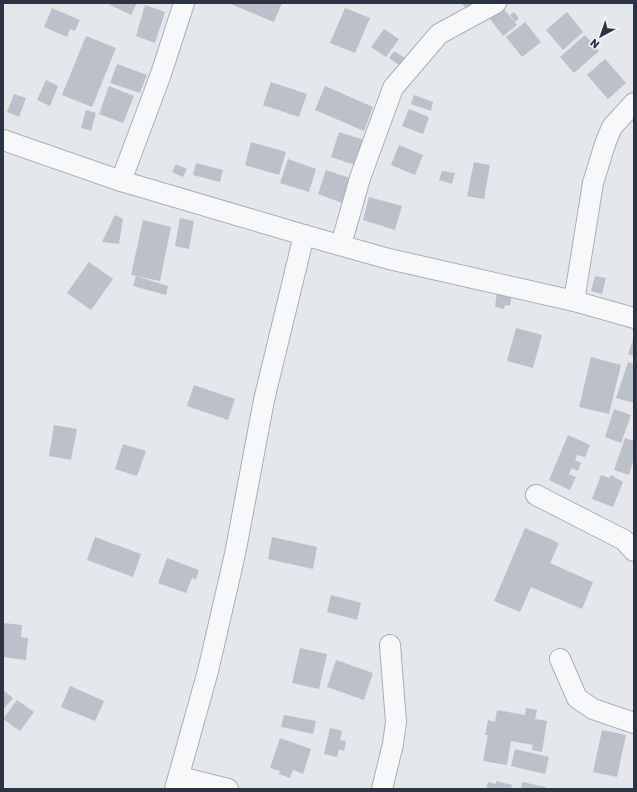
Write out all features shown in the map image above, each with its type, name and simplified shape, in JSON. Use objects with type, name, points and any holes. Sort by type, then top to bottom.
[{"type":"street","points":[[121,181],[161,74],[184,3]]},
{"type":"street","points":[[341,245],[360,178],[393,88],[439,34],[496,3]]},
{"type":"street","points":[[574,301],[593,183],[612,127],[634,103]]},
{"type":"street","points":[[3,140],[121,181],[304,235],[390,259],[574,301],[634,318]]},
{"type":"street","points":[[228,789],[177,783],[208,671],[235,554],[264,400],[304,235]]},
{"type":"street","points":[[536,495],[624,540],[634,551]]},
{"type":"street","points":[[382,789],[394,744],[396,722],[390,645]]},
{"type":"street","points":[[560,659],[577,698],[593,709],[634,723]]},
{"type":"building","points":[[106,3],[137,3],[131,15]]},
{"type":"building","points":[[228,3],[282,3],[274,22]]},
{"type":"building","points":[[461,3],[475,3],[468,10]]},
{"type":"building","points":[[145,5],[165,12],[155,43],[136,36]]},
{"type":"building","points":[[52,8],[80,20],[75,31],[70,29],[67,37],[44,27]]},
{"type":"building","points":[[345,8],[370,18],[355,53],[330,43]]},
{"type":"building","points":[[503,8],[517,25],[503,36],[490,19]]},
{"type":"building","points":[[514,12],[519,18],[515,22],[510,15]]},
{"type":"building","points":[[567,12],[583,32],[563,50],[546,30]]},
{"type":"building","points":[[525,22],[541,42],[522,57],[506,37]]},
{"type":"building","points":[[384,29],[399,39],[386,57],[371,47]]},
{"type":"building","points":[[585,35],[599,51],[574,73],[560,57]]},
{"type":"building","points":[[86,36],[116,48],[92,107],[62,95]]},
{"type":"building","points":[[394,51],[405,58],[400,66],[389,58]]},
{"type":"building","points":[[605,59],[626,83],[608,99],[587,75]]},
{"type":"building","points":[[117,64],[147,75],[140,93],[110,83]]},
{"type":"building","points":[[46,80],[58,86],[50,106],[37,100]]},
{"type":"building","points":[[271,82],[307,94],[299,117],[263,105]]},
{"type":"building","points":[[109,86],[134,96],[123,123],[99,114]]},
{"type":"building","points":[[325,86],[373,107],[364,131],[315,110]]},
{"type":"building","points":[[14,94],[26,98],[19,117],[7,112]]},
{"type":"building","points":[[414,95],[433,102],[431,111],[411,104]]},
{"type":"building","points":[[409,109],[429,117],[423,134],[402,126]]},
{"type":"building","points":[[86,110],[96,113],[91,131],[81,128]]},
{"type":"building","points":[[339,132],[364,140],[355,165],[331,157]]},
{"type":"building","points":[[251,142],[286,152],[279,175],[245,165]]},
{"type":"building","points":[[399,145],[423,155],[415,175],[391,165]]},
{"type":"building","points":[[288,159],[316,169],[309,192],[280,183]]},
{"type":"building","points":[[474,162],[490,165],[484,199],[467,196]]},
{"type":"building","points":[[196,163],[223,170],[220,182],[193,175]]},
{"type":"building","points":[[176,164],[187,169],[183,177],[172,172]]},
{"type":"building","points":[[326,170],[353,179],[345,204],[318,194]]},
{"type":"building","points":[[442,171],[455,173],[452,184],[439,180]]},
{"type":"building","points":[[369,197],[402,206],[395,230],[363,220]]},
{"type":"building","points":[[115,215],[123,219],[119,244],[102,242]]},
{"type":"building","points":[[180,218],[194,221],[189,249],[175,246]]},
{"type":"building","points":[[143,220],[171,227],[160,281],[131,275]]},
{"type":"building","points":[[89,262],[113,279],[91,310],[67,293]]},
{"type":"building","points":[[136,276],[168,286],[166,295],[133,286]]},
{"type":"building","points":[[595,276],[606,278],[602,294],[591,291]]},
{"type":"building","points":[[497,292],[512,295],[510,306],[505,305],[504,309],[495,307]]},
{"type":"building","points":[[516,328],[542,335],[533,368],[507,361]]},
{"type":"building","points":[[634,337],[634,356],[628,354]]},
{"type":"building","points":[[591,357],[621,365],[609,414],[579,407]]},
{"type":"building","points":[[628,362],[634,364],[634,403],[616,398]]},
{"type":"building","points":[[194,385],[235,399],[228,420],[187,406]]},
{"type":"building","points":[[614,409],[631,415],[621,443],[605,437]]},
{"type":"building","points":[[54,425],[77,429],[71,460],[49,456]]},
{"type":"building","points":[[568,435],[590,445],[585,457],[577,455],[575,460],[581,463],[578,471],[572,468],[569,474],[576,477],[570,490],[549,480]]},
{"type":"building","points":[[625,438],[634,441],[634,458],[629,475],[614,470]]},
{"type":"building","points":[[123,444],[146,451],[137,476],[115,469]]},
{"type":"building","points":[[601,475],[609,478],[611,475],[623,482],[613,507],[592,499]]},
{"type":"building","points":[[525,528],[559,543],[550,563],[593,582],[582,609],[531,587],[520,612],[494,601]]},
{"type":"building","points":[[95,537],[141,554],[133,577],[87,560]]},
{"type":"building","points":[[272,537],[317,547],[313,569],[268,559]]},
{"type":"building","points":[[167,558],[199,570],[196,580],[192,578],[186,593],[158,583]]},
{"type":"building","points":[[331,595],[361,603],[357,620],[327,612]]},
{"type":"building","points":[[3,623],[22,625],[21,637],[28,638],[26,660],[3,657]]},
{"type":"building","points":[[300,648],[327,654],[319,689],[292,683]]},
{"type":"building","points":[[336,660],[373,673],[364,700],[327,687]]},
{"type":"building","points":[[70,686],[104,701],[95,721],[61,707]]},
{"type":"building","points":[[3,690],[13,698],[3,710]]},
{"type":"building","points":[[17,700],[34,712],[20,731],[3,719]]},
{"type":"building","points":[[526,708],[537,710],[535,719],[547,721],[542,752],[532,750],[533,745],[511,741],[507,765],[483,761],[488,735],[485,735],[488,720],[495,722],[497,710],[525,715]]},
{"type":"building","points":[[284,715],[316,721],[313,734],[281,727]]},
{"type":"building","points":[[330,728],[342,731],[340,740],[346,741],[344,751],[339,749],[337,757],[324,754]]},
{"type":"building","points":[[602,730],[626,735],[617,777],[593,772]]},
{"type":"building","points":[[280,738],[311,749],[303,774],[293,770],[290,778],[279,774],[280,771],[270,768]]},
{"type":"building","points":[[515,749],[549,757],[545,774],[511,766]]},
{"type":"building","points":[[496,781],[512,785],[511,789],[486,789],[488,782],[496,784]]},
{"type":"building","points":[[522,782],[546,787],[546,789],[521,789]]}]
